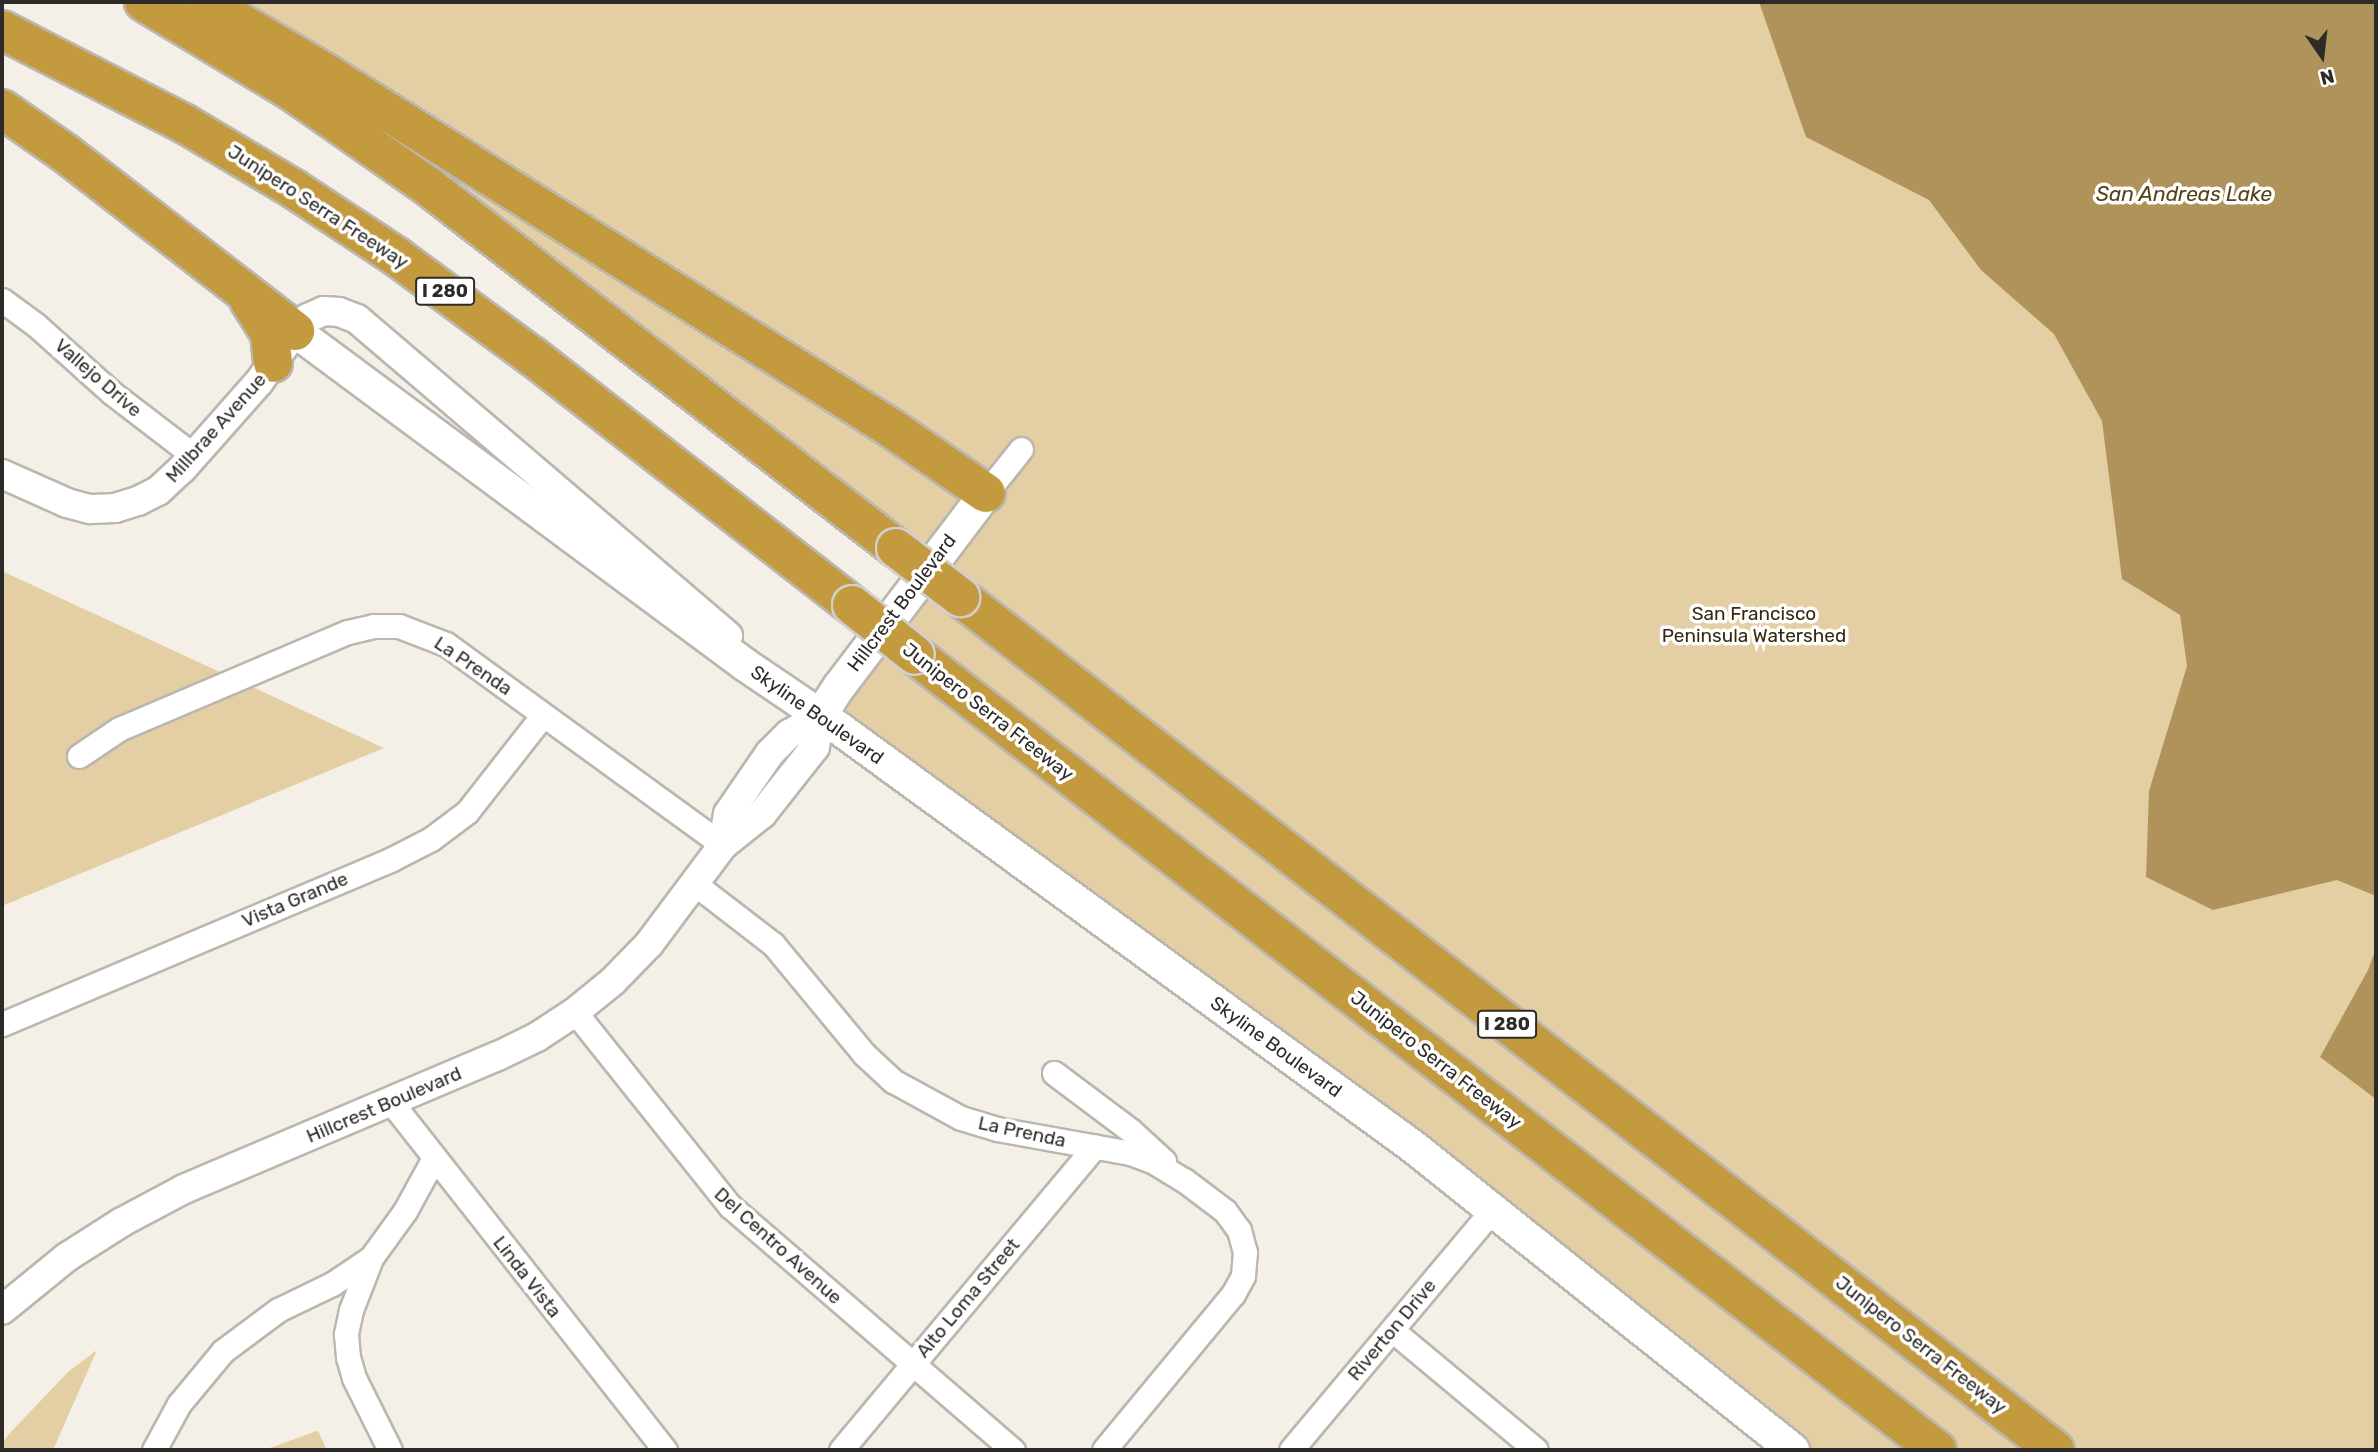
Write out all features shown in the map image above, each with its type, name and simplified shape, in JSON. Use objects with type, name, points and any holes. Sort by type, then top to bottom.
[{"type":"highway","name":"Junipero Serra Freeway","points":[[144,2],[293,92],[418,179],[960,597],[2055,1450]]},
{"type":"highway","points":[[205,2],[326,74],[891,428],[986,493]]},
{"type":"highway","name":"Junipero Serra Freeway","points":[[2,30],[197,131],[380,245],[523,350],[1937,1450]]},
{"type":"highway","points":[[2,109],[65,153],[295,331]]},
{"type":"highway","points":[[234,283],[259,313],[270,334],[273,363]]},
{"type":"main road","name":"Skyline Boulevard","points":[[295,331],[744,664],[820,716],[1331,1086],[1493,1209],[1793,1450]]},
{"type":"main road","name":"Hillcrest Boulevard","points":[[820,716],[986,493]]},
{"type":"street","name":"Vallejo Drive","points":[[2,300],[36,324],[112,393],[194,456]]},
{"type":"street","name":"Skyline Boulevard","points":[[295,331],[308,318],[324,311],[339,312],[356,319],[738,644],[744,664]]},
{"type":"street","name":"Millbrae Avenue","points":[[2,474],[67,503],[90,509],[115,508],[158,491],[194,456],[273,363],[295,331]]},
{"type":"street","points":[[986,493],[1021,449]]},
{"type":"street","name":"La Prenda","points":[[79,756],[119,729],[348,632],[373,626],[399,626],[446,644],[723,845]]},
{"type":"street","name":"Vista Grande","points":[[2,1024],[390,860],[431,839],[467,812],[543,715]]},
{"type":"street","name":"Hillcrest Boulevard","points":[[2,1310],[67,1257],[122,1222],[184,1189],[507,1052],[575,1012],[613,981],[649,944],[695,884],[723,845],[732,806],[770,753],[789,734],[820,716]]},
{"type":"street","name":"La Prenda","points":[[695,884],[773,944],[864,1055],[893,1081],[961,1118],[998,1129],[1095,1146],[1152,1161],[1184,1180]]},
{"type":"street","name":"Del Centro Avenue","points":[[575,1012],[730,1206],[1013,1450]]},
{"type":"street","name":"La Prenda","points":[[1054,1073],[1130,1130],[1184,1180],[1224,1211],[1238,1230],[1244,1252],[1243,1276],[1233,1294],[1104,1450]]},
{"type":"street","name":"Linda Vista","points":[[391,1102],[665,1450]]},
{"type":"street","name":"Alto Loma Street","points":[[841,1450],[1095,1146]]},
{"type":"street","points":[[390,1450],[355,1378],[348,1357],[346,1334],[351,1310],[372,1258],[405,1211],[434,1158]]},
{"type":"street","name":"Riverton Drive","points":[[1291,1450],[1493,1209]]},
{"type":"street","points":[[154,1450],[179,1404],[223,1350],[278,1310],[332,1284],[372,1258]]},
{"type":"street","points":[[1392,1330],[1536,1450]]},
{"type":"green space","name":"San Francisco Peninsula Watershed","points":[[144,2],[2376,2],[2376,1450],[1793,1450],[814,715],[926,572]]},
{"type":"green space","points":[[2,571],[384,748],[2,906]]},
{"type":"green space","points":[[97,1350],[53,1450],[2,1450],[2,1444],[8,1435],[68,1372]]},
{"type":"green space","points":[[317,1431],[327,1450],[264,1450]]},
{"type":"water","name":"San Andreas Lake","points":[[1759,2],[2376,2],[2376,896],[2337,880],[2213,910],[2146,877],[2149,791],[2187,666],[2180,615],[2122,579],[2102,421],[2054,334],[1981,270],[1929,200],[1806,137]]},
{"type":"water","points":[[2376,948],[2376,1099],[2320,1057],[2368,970]]}]
